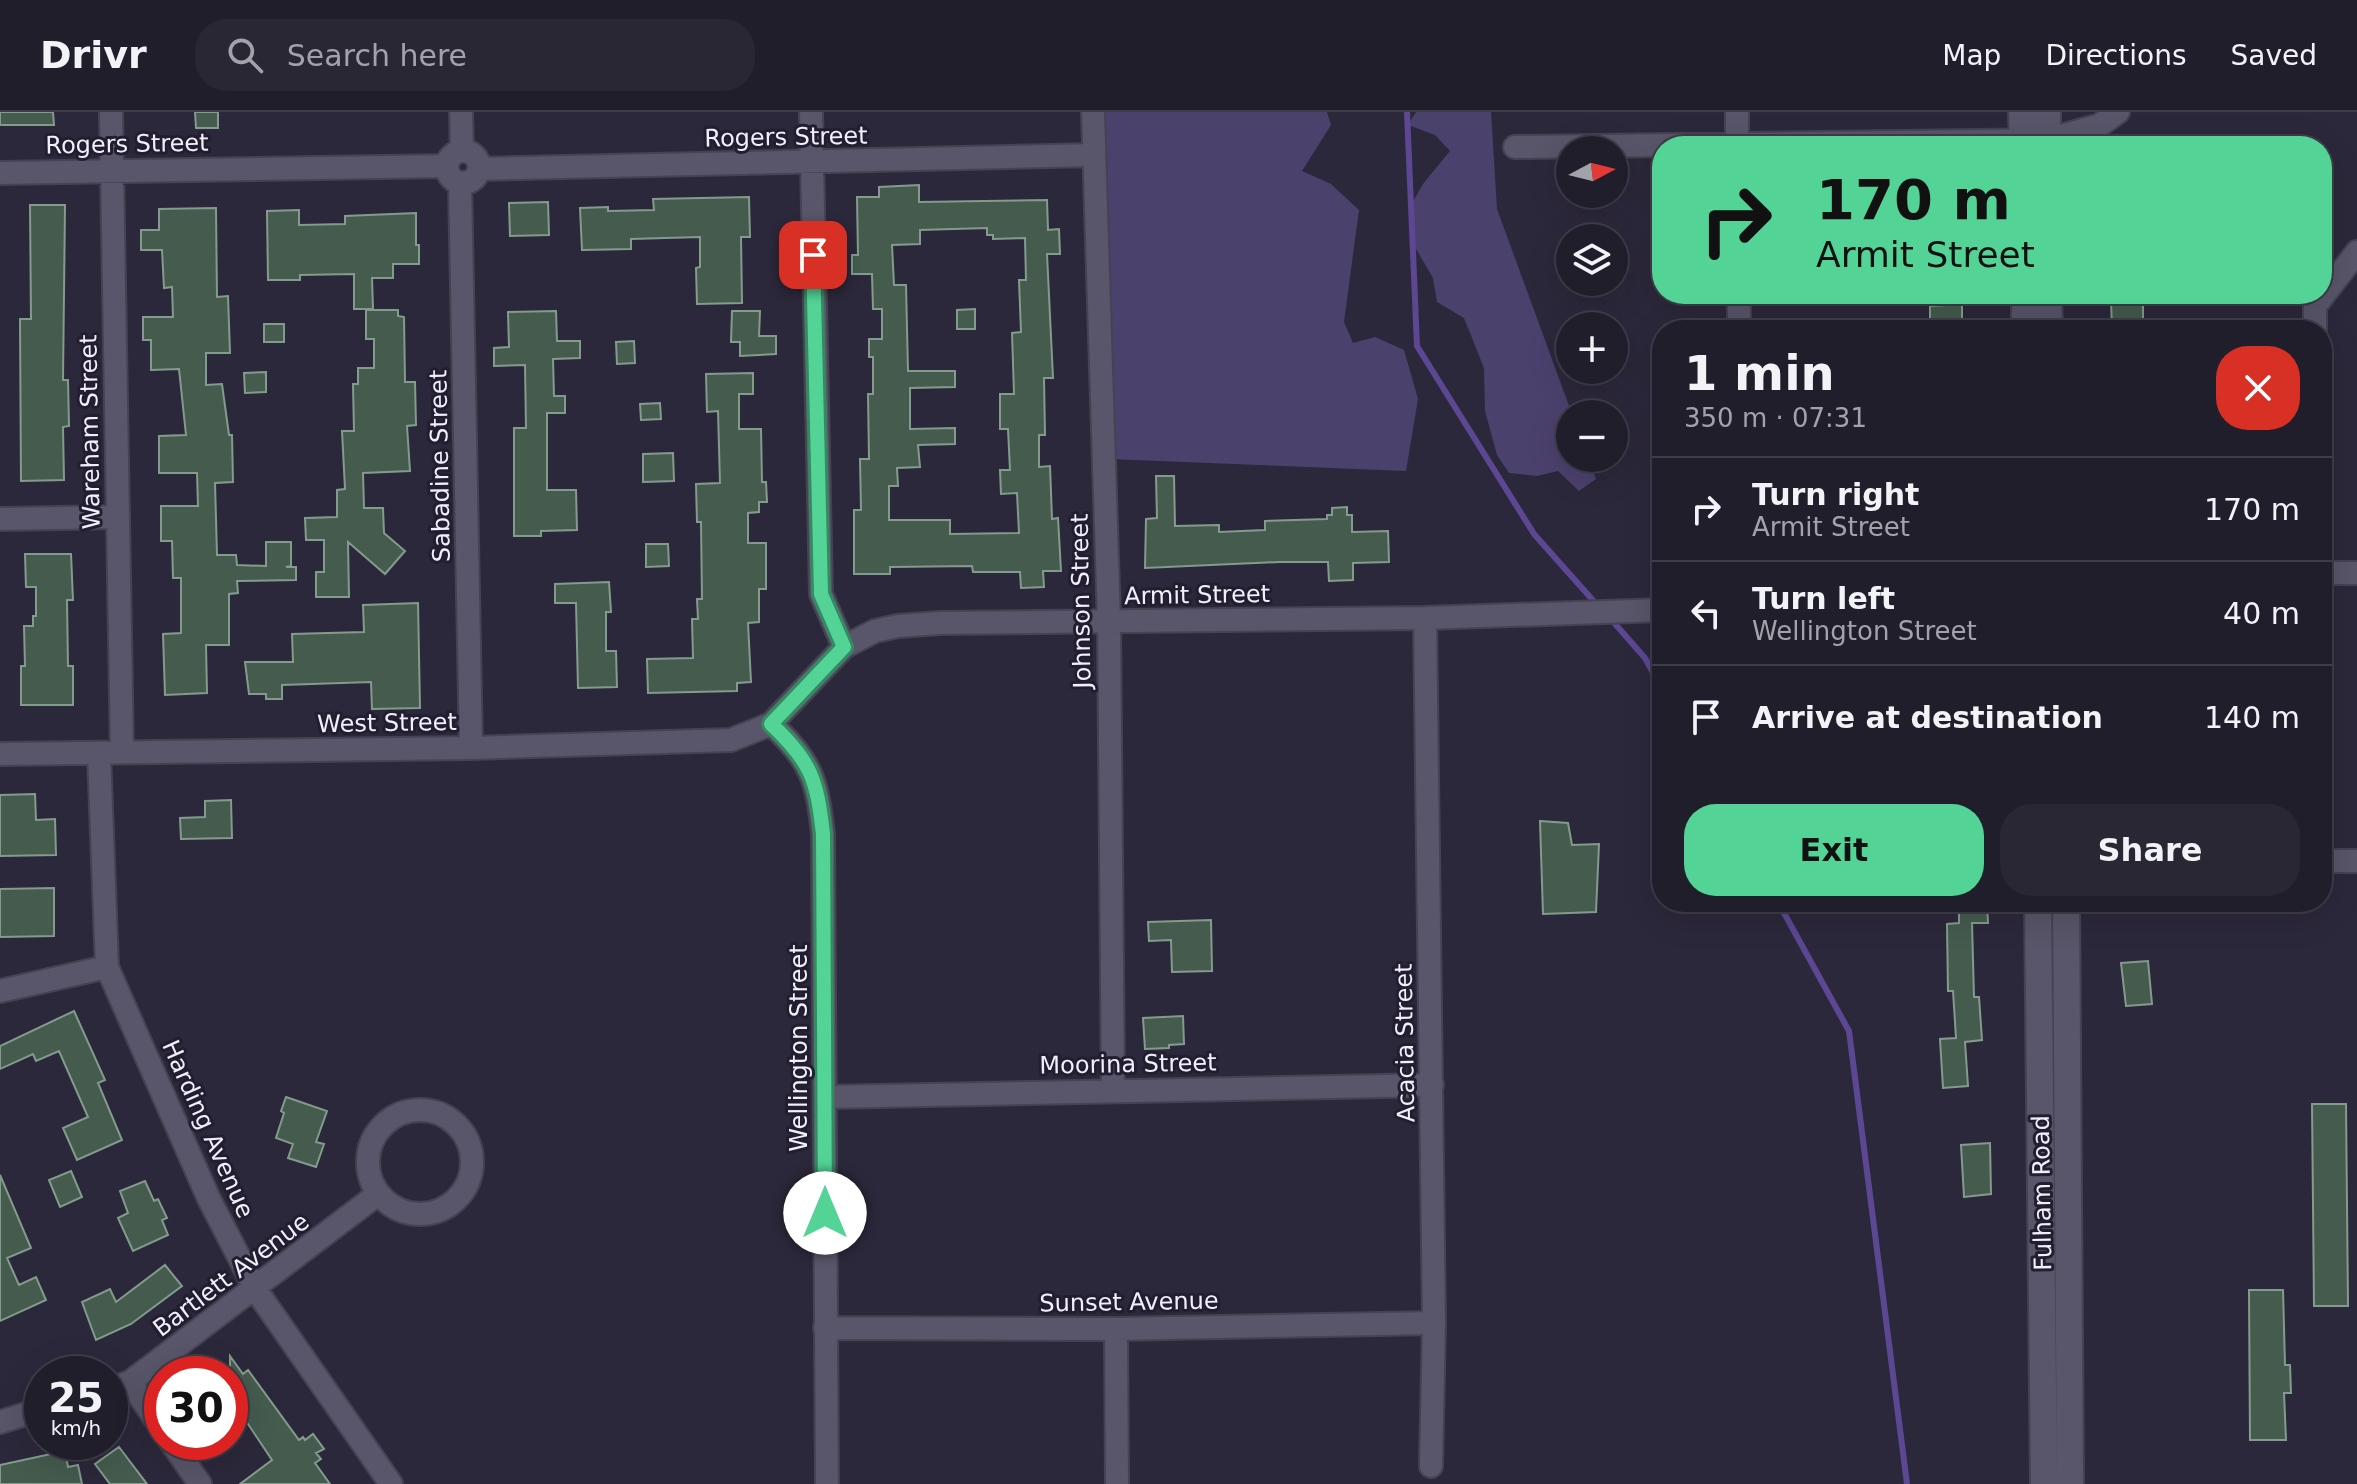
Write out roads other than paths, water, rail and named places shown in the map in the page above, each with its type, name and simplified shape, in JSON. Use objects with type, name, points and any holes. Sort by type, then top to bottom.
[{"type":"street","name":"Wareham Street","points":[[111,112],[122,752]]},
{"type":"street","name":"Sabadine Street","points":[[461,112],[456,167],[471,748]]},
{"type":"street","points":[[811,112],[821,594],[844,647]]},
{"type":"street","name":"Johnson Street","points":[[1093,112],[1109,622],[1113,1090]]},
{"type":"street","points":[[1737,112],[1737,136]]},
{"type":"street","points":[[2022,112],[2032,136]]},
{"type":"street","points":[[2038,136],[2047,112]]},
{"type":"street","points":[[2060,136],[2100,125],[2118,112]]},
{"type":"street","points":[[1515,147],[1652,146]]},
{"type":"street","name":"Rogers Street","points":[[0,173],[456,167],[476,158],[479,169],[1094,155]]},
{"type":"street","points":[[2332,291],[2347,277],[2357,252]]},
{"type":"street","points":[[0,519],[118,517]]},
{"type":"street","points":[[2332,573],[2357,573]]},
{"type":"street","name":"Armit Street","points":[[771,724],[844,647],[875,631],[898,626],[1425,618],[1652,610]]},
{"type":"street","name":"Acacia Street","points":[[1425,618],[1434,1323],[1431,1466]]},
{"type":"street","name":"West Street","points":[[0,754],[471,748],[731,740],[771,724]]},
{"type":"street","name":"Wellington Street","points":[[771,724],[793,744],[811,770],[819,798],[823,834],[827,1484]]},
{"type":"street","name":"Harding Avenue","points":[[99,754],[107,967],[209,1199],[256,1290],[391,1484]]},
{"type":"street","points":[[2332,861],[2357,861]]},
{"type":"street","name":"Fulham Road","points":[[2038,912],[2044,1484]]},
{"type":"street","name":"Fulham Road","points":[[2066,912],[2070,1484]]},
{"type":"street","points":[[0,991],[107,967]]},
{"type":"street","name":"Moorina Street","points":[[826,1097],[1432,1085]]},
{"type":"street","points":[[412,1110],[426,1110],[451,1120],[461,1130],[468,1142],[471,1169],[468,1182],[452,1204],[427,1214],[413,1214],[400,1211],[378,1194],[371,1183],[368,1155],[378,1130],[388,1121],[412,1110]]},
{"type":"street","name":"Bartlett Avenue","points":[[128,1380],[256,1290],[378,1194]]},
{"type":"street","name":"Sunset Avenue","points":[[825,1328],[1116,1329],[1434,1323]]},
{"type":"street","points":[[1116,1329],[1117,1484]]},
{"type":"street","points":[[128,1394],[144,1411]]},
{"type":"street","points":[[0,1422],[24,1415]]},
{"type":"street","points":[[183,1460],[200,1484]]},
{"type":"waterway","points":[[1407,112],[1417,346],[1534,534],[1598,606]]},
{"type":"waterway","points":[[1609,617],[1645,658],[1652,671]]},
{"type":"waterway","points":[[1784,912],[1849,1031],[1907,1484]]}]
